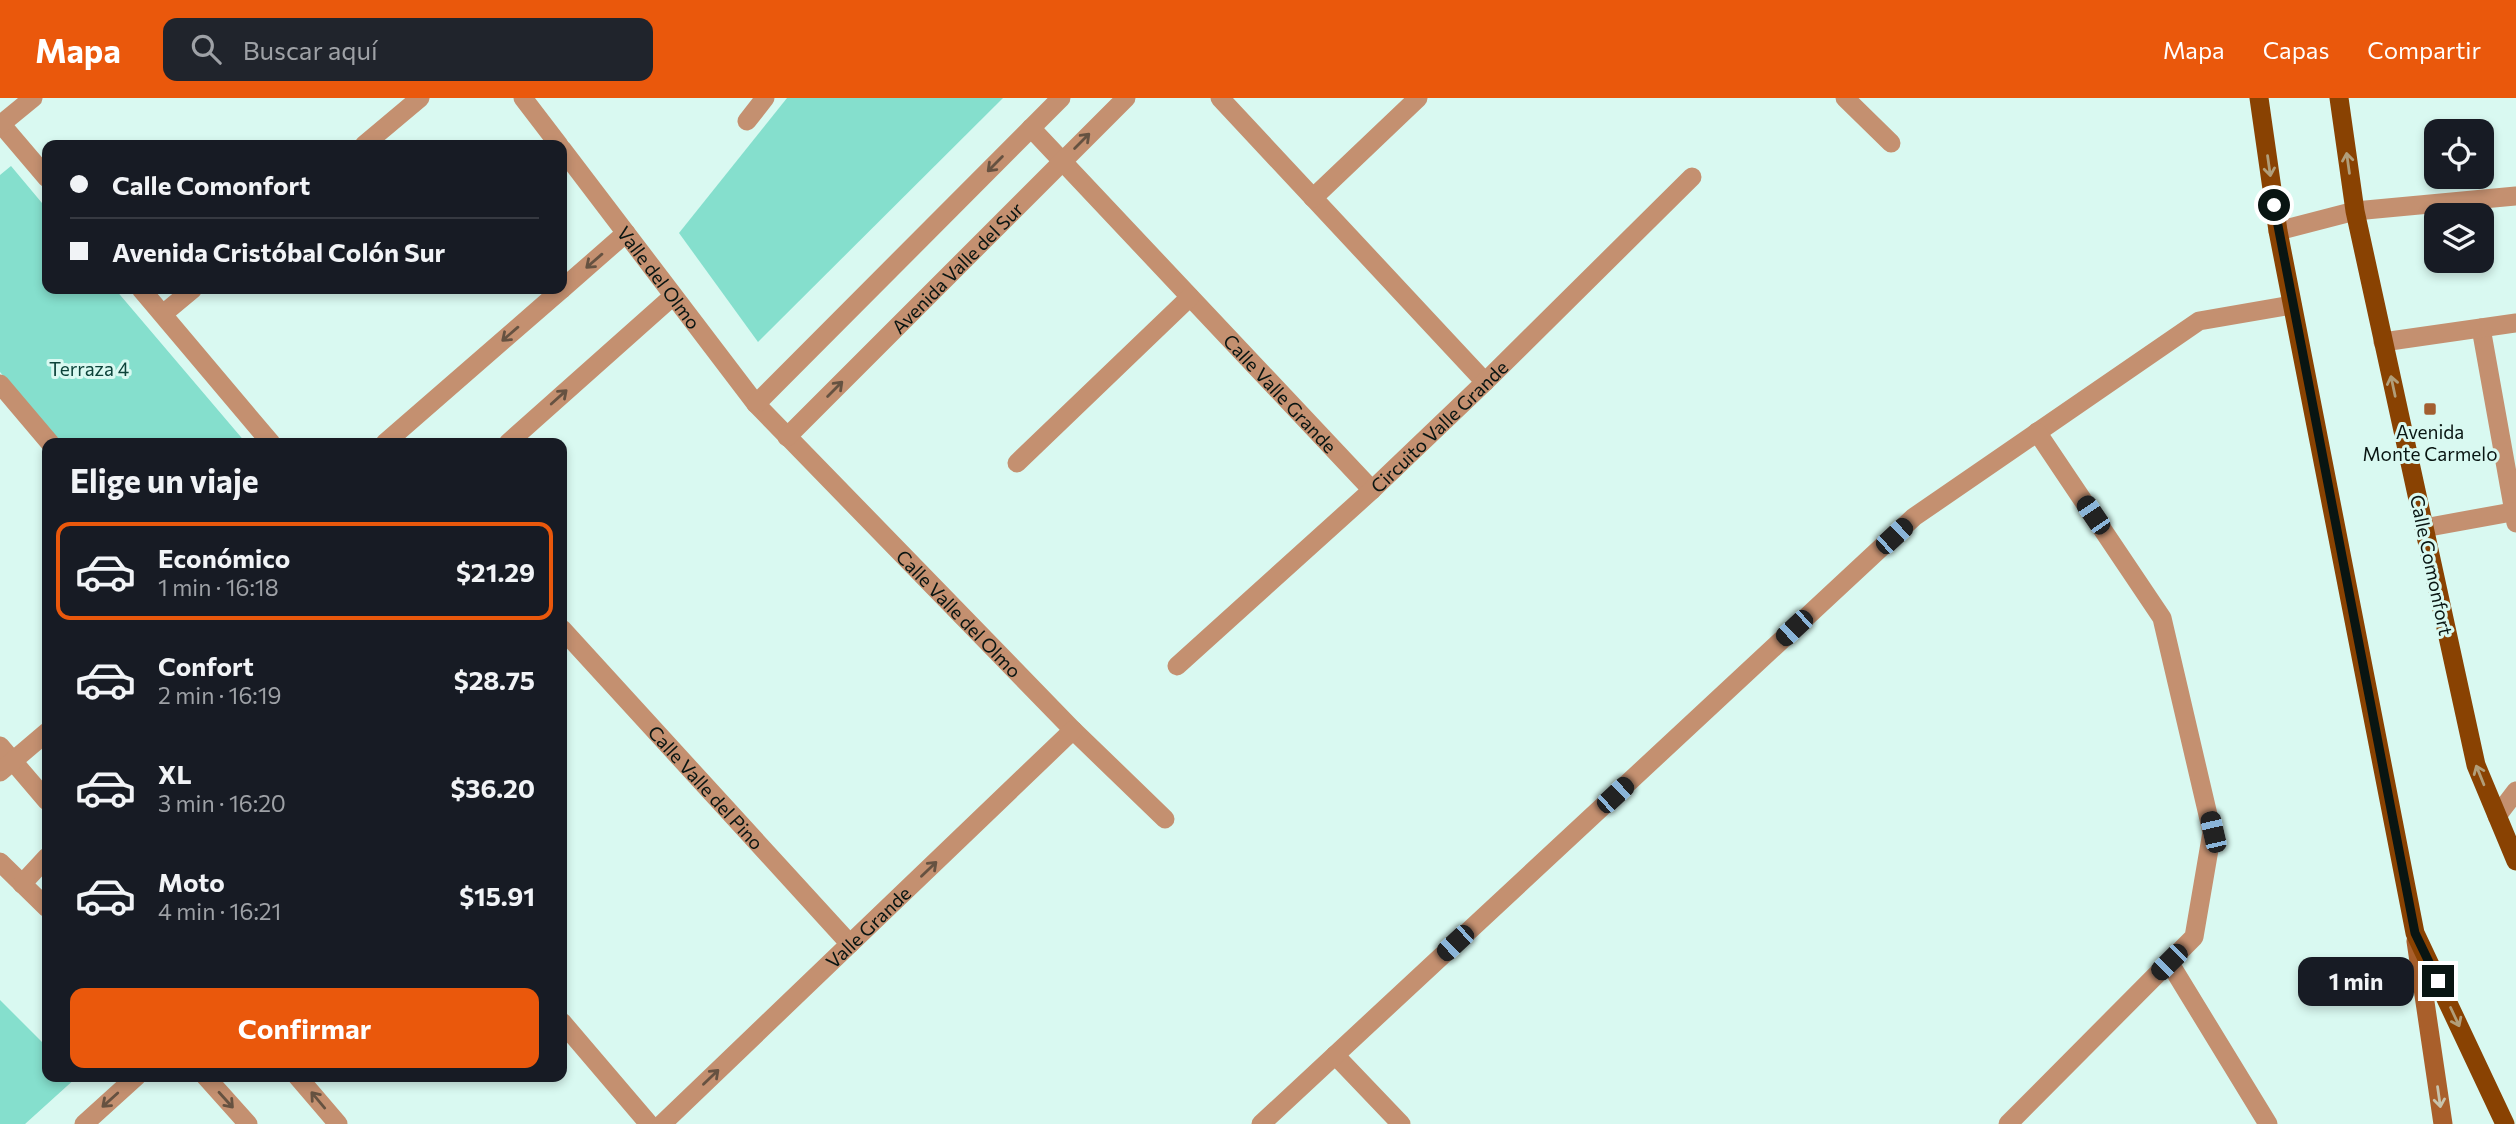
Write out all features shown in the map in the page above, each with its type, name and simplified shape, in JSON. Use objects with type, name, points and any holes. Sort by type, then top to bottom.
[{"type":"main road","points":[[2259,98],[2278,231],[2415,933],[2443,1124]]},
{"type":"main road","name":"Calle Comonfort","points":[[2339,98],[2355,211],[2476,765],[2516,860]]},
{"type":"main road","points":[[2415,933],[2505,1124]]},
{"type":"street","points":[[33,98],[1,125],[42,172]]},
{"type":"street","points":[[370,140],[420,98]]},
{"type":"street","name":"Valle del Olmo","points":[[523,98],[555,140]]},
{"type":"street","points":[[747,121],[765,98]]},
{"type":"street","points":[[756,404],[1061,98]]},
{"type":"street","name":"Avenida Valle del Sur","points":[[787,437],[1126,98]]},
{"type":"street","points":[[1220,98],[1485,382]]},
{"type":"street","points":[[1313,198],[1418,98]]},
{"type":"street","points":[[1845,98],[1891,143]]},
{"type":"street","name":"Calle Valle Grande","points":[[1031,128],[1372,490]]},
{"type":"street","name":"Valle del Olmo","points":[[567,156],[756,404]]},
{"type":"street","name":"Circuito Valle Grande","points":[[1177,666],[1372,490],[1692,177]]},
{"type":"street","points":[[2278,231],[2355,211],[2516,196]]},
{"type":"street","points":[[567,285],[626,233]]},
{"type":"street","points":[[145,294],[267,438]]},
{"type":"street","points":[[163,314],[187,294]]},
{"type":"street","points":[[390,438],[556,294]]},
{"type":"street","points":[[514,438],[673,297]]},
{"type":"street","points":[[1017,463],[1190,297]]},
{"type":"street","points":[[1261,1124],[1914,517],[2199,321],[2292,305]]},
{"type":"street","points":[[2383,342],[2516,323]]},
{"type":"street","points":[[2424,528],[2514,517],[2481,328]]},
{"type":"street","points":[[0,384],[46,438]]},
{"type":"street","name":"Calle Valle del Olmo","points":[[756,404],[1073,730],[1165,819]]},
{"type":"street","points":[[2008,1124],[2194,937],[2213,832],[2162,618],[2037,432]]},
{"type":"street","name":"Calle Valle del Pino","points":[[567,634],[850,944]]},
{"type":"street","name":"Valle Grande","points":[[662,1124],[1073,730]]},
{"type":"street","points":[[42,735],[4,759],[42,796]]},
{"type":"street","points":[[2497,816],[2516,791]]},
{"type":"street","points":[[0,862],[42,903]]},
{"type":"street","points":[[22,884],[42,862]]},
{"type":"street","points":[[2169,962],[2268,1124]]},
{"type":"street","points":[[567,1028],[649,1124]]},
{"type":"street","points":[[1335,1055],[1401,1124]]},
{"type":"street","points":[[83,1124],[130,1082]]},
{"type":"street","points":[[210,1082],[247,1124]]},
{"type":"street","points":[[303,1082],[338,1124]]},
{"type":"green space","points":[[787,98],[1003,98],[758,342],[679,233]]},
{"type":"green space","name":"Terraza 4","points":[[11,166],[42,203],[42,294],[119,294],[242,438],[55,438],[0,372],[0,175]]},
{"type":"green space","points":[[0,1000],[42,1042],[42,1082],[71,1082],[25,1124],[0,1124]]},
{"type":"place","name":"Avenida Monte Carmelo","points":[[2430,409]]},
{"type":"route","points":[[2274,205],[2415,933],[2438,981]]}]
